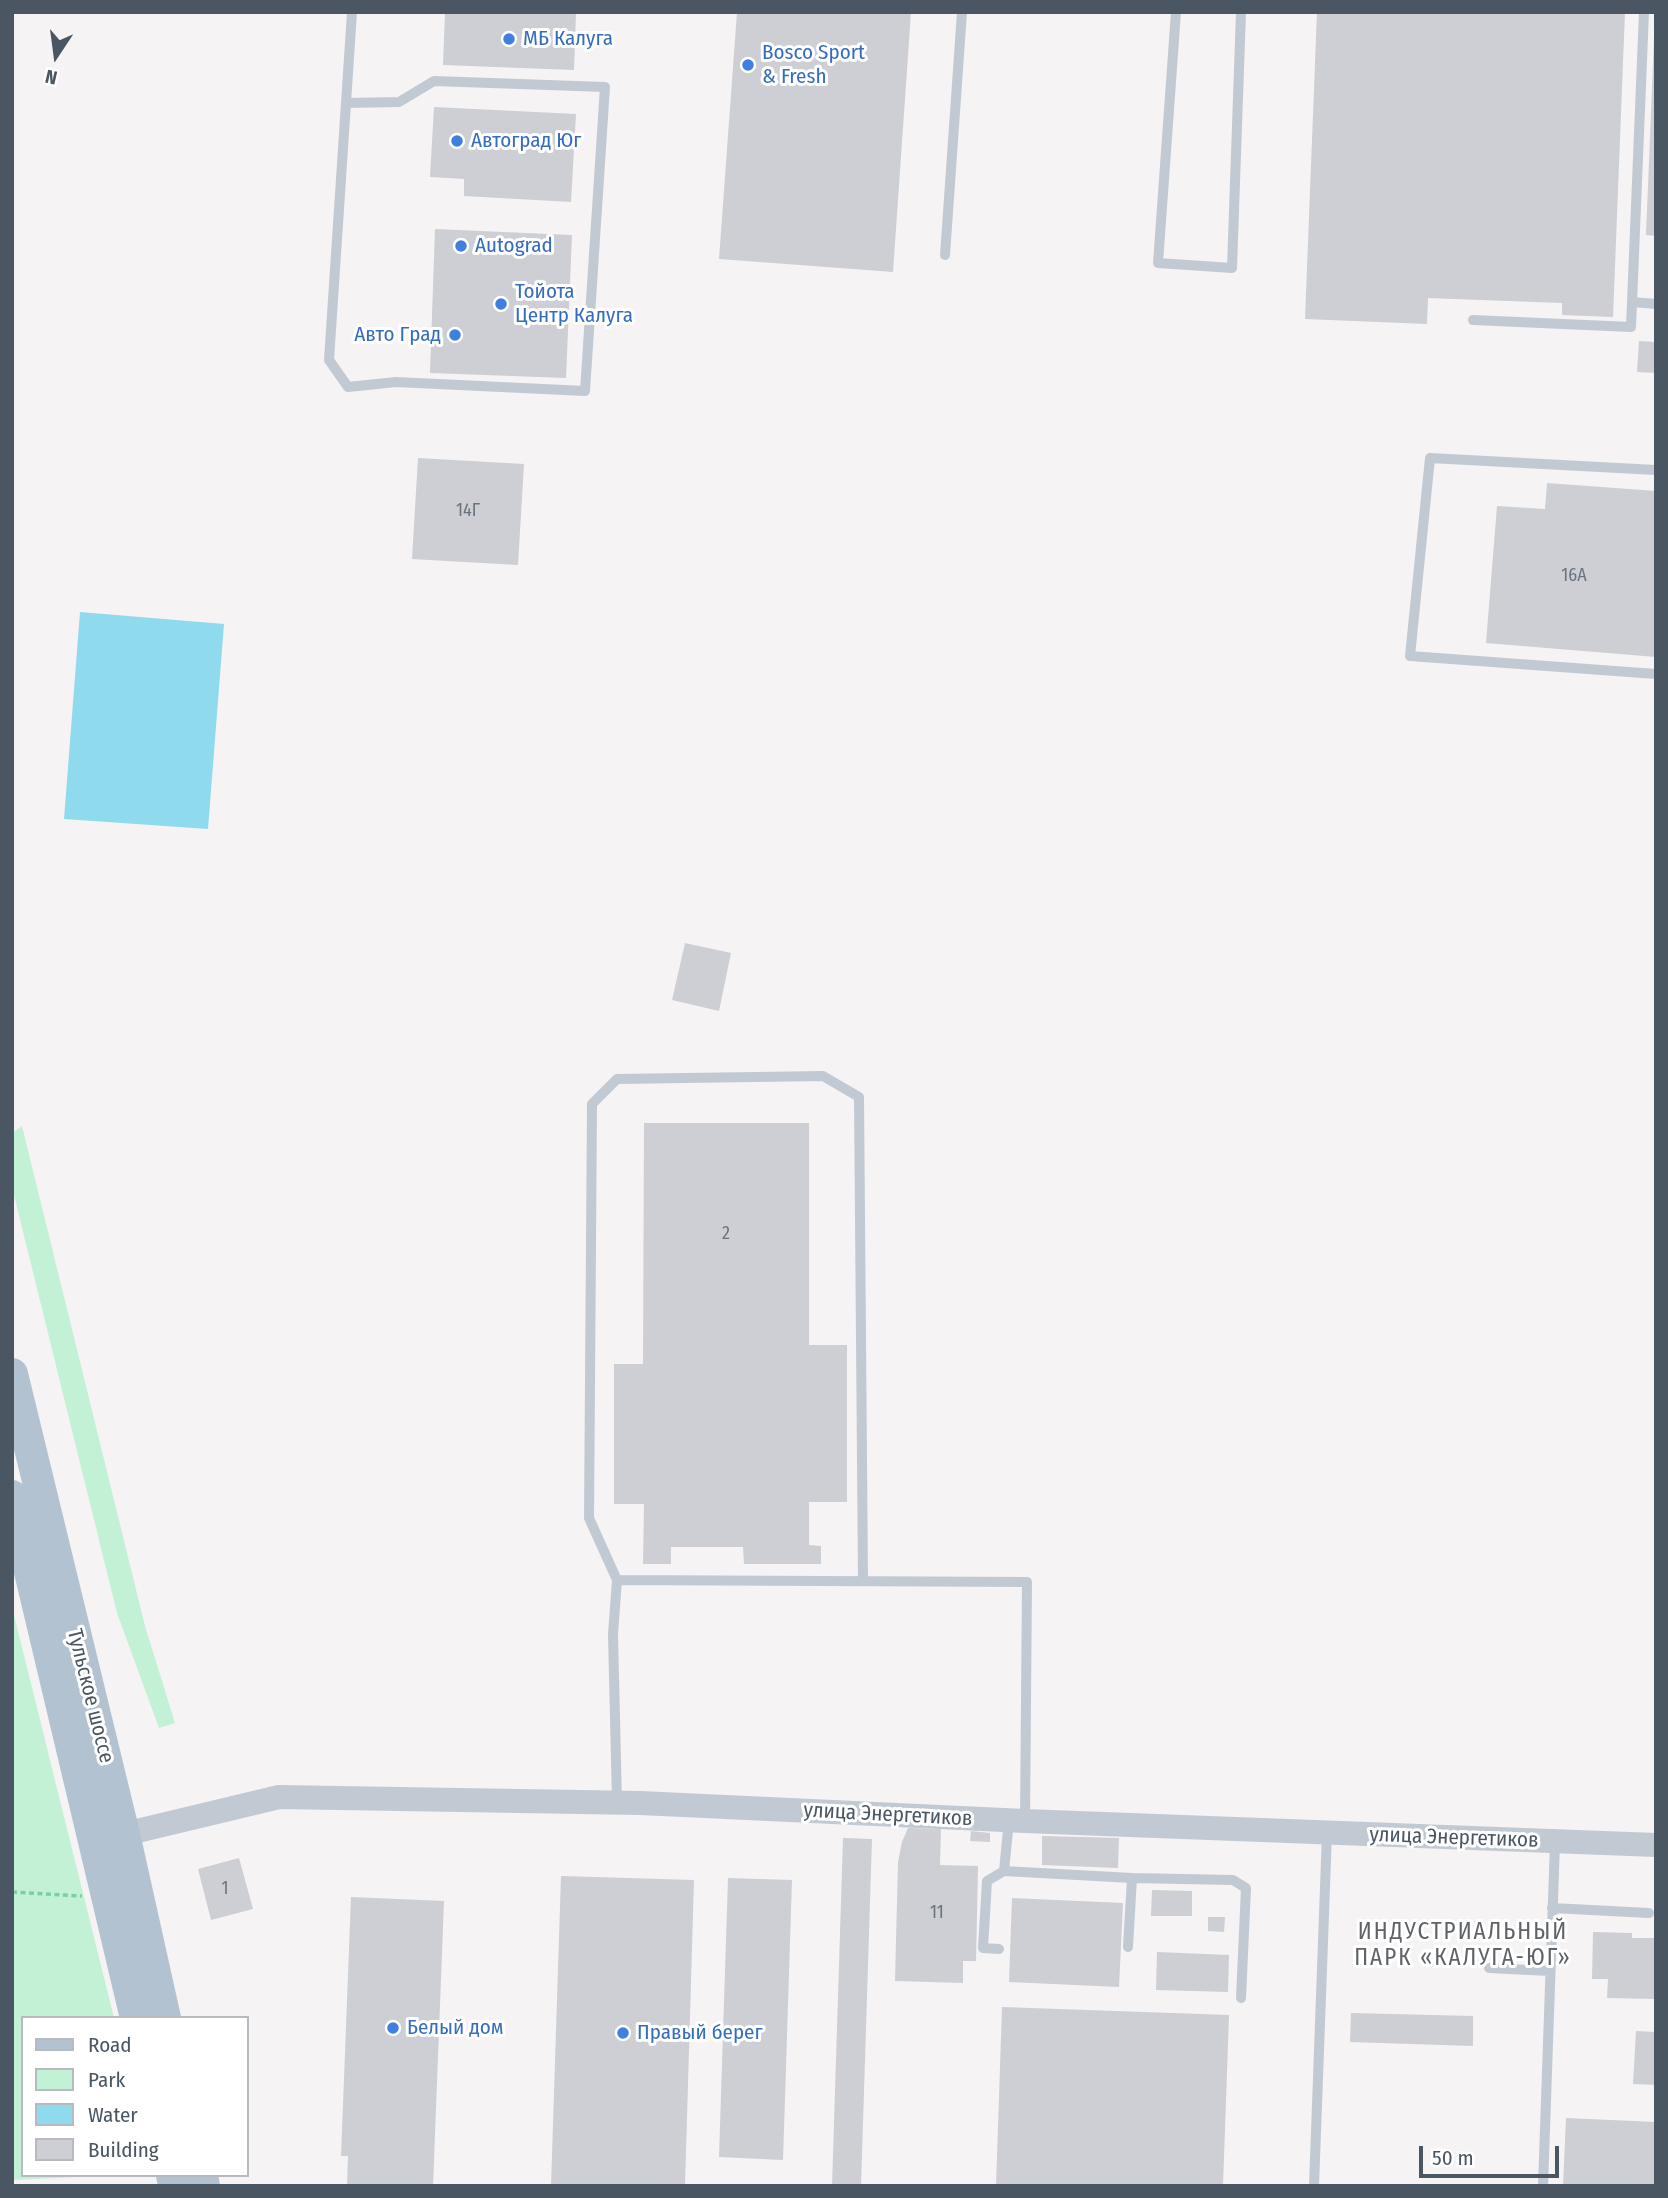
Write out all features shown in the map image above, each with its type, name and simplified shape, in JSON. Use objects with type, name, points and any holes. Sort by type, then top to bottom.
[{"type":"main road","name":"Тульское шоссе","points":[[12,1374],[109,1837],[108,1898],[136,2016]]},
{"type":"main road","name":"Тульское шоссе","points":[[12,1496],[109,1837],[164,2016]]},
{"type":"street","name":"улица Энергетиков","points":[[109,1837],[279,1797],[617,1803],[1656,1845]]},
{"type":"lane","points":[[346,103],[399,102],[435,81],[604,87],[585,391],[396,382],[348,387],[329,360],[352,12]]},
{"type":"lane","points":[[945,255],[962,12]]},
{"type":"lane","points":[[1176,12],[1158,263],[1232,268],[1241,12]]},
{"type":"lane","points":[[1473,320],[1631,327],[1644,12]]},
{"type":"lane","points":[[1632,302],[1656,304]]},
{"type":"lane","points":[[1656,470],[1430,458],[1410,656],[1656,674]]},
{"type":"lane","points":[[617,1803],[613,1634],[617,1580],[589,1518],[592,1104],[617,1079],[823,1076],[859,1097],[863,1581]]},
{"type":"lane","points":[[617,1580],[1027,1582],[1017,1821],[1003,1871]]},
{"type":"lane","points":[[1314,2186],[1327,1833]]},
{"type":"lane","points":[[1543,2186],[1555,1843]]},
{"type":"lane","points":[[999,1949],[983,1948],[987,1881],[1003,1871],[1233,1880],[1245,1888],[1241,1998]]},
{"type":"lane","points":[[1128,1947],[1132,1878]]},
{"type":"lane","points":[[1552,1908],[1649,1913]]},
{"type":"lane","points":[[1489,1968],[1550,1970]]},
{"type":"path","points":[[12,1892],[108,1898]]},
{"type":"green space","points":[[22,1126],[145,1626],[175,1723],[159,1728],[117,1613],[12,1187],[12,1133]]},
{"type":"green space","points":[[12,1607],[114,2016],[21,2016],[21,2177],[77,2177],[12,2180]]},
{"type":"water","points":[[80,612],[224,624],[208,829],[64,819]]},
{"type":"building","name":"МБ Калуга","points":[[445,12],[576,12],[574,70],[443,65]]},
{"type":"building","points":[[737,12],[911,12],[893,272],[719,259]]},
{"type":"building","points":[[1317,12],[1625,12],[1613,317],[1562,315],[1562,303],[1428,298],[1427,324],[1305,319]]},
{"type":"building","points":[[1656,38],[1656,236],[1646,235]]},
{"type":"building","points":[[434,107],[576,114],[571,202],[464,196],[464,179],[430,177]]},
{"type":"building","name":"Тойота Центр Калуга","points":[[435,229],[572,235],[566,378],[430,373]]},
{"type":"building","points":[[1639,341],[1656,342],[1656,373],[1637,372]]},
{"type":"building","points":[[418,458],[524,464],[518,565],[412,559]]},
{"type":"building","points":[[1547,483],[1656,491],[1656,657],[1486,643],[1497,506],[1545,509]]},
{"type":"building","points":[[685,943],[731,953],[719,1011],[672,1000]]},
{"type":"building","points":[[644,1123],[809,1123],[809,1345],[847,1345],[847,1502],[809,1502],[809,1545],[821,1546],[821,1564],[744,1564],[743,1547],[671,1547],[671,1564],[643,1564],[644,1504],[614,1504],[614,1364],[643,1364]]},
{"type":"building","points":[[908,1828],[941,1829],[940,1865],[978,1866],[976,1961],[963,1961],[963,1983],[895,1981],[898,1862]]},
{"type":"building","points":[[971,1831],[990,1833],[990,1842],[970,1841]]},
{"type":"building","points":[[1042,1836],[1119,1838],[1118,1868],[1042,1865]]},
{"type":"building","points":[[843,1838],[872,1839],[861,2186],[832,2186]]},
{"type":"building","points":[[239,1858],[253,1909],[211,1920],[198,1869]]},
{"type":"building","name":"Правый берег","points":[[561,1876],[694,1880],[685,2186],[551,2186]]},
{"type":"building","points":[[728,1878],[792,1880],[783,2160],[719,2157]]},
{"type":"building","points":[[1152,1890],[1192,1891],[1192,1916],[1151,1916]]},
{"type":"building","name":"Белый дом","points":[[351,1897],[444,1901],[433,2186],[347,2186],[348,2156],[341,2156]]},
{"type":"building","points":[[1012,1898],[1123,1903],[1119,1987],[1009,1982]]},
{"type":"building","points":[[1208,1917],[1225,1917],[1224,1932],[1208,1931]]},
{"type":"building","points":[[1593,1932],[1632,1933],[1632,1938],[1656,1938],[1655,1999],[1607,1998],[1608,1979],[1592,1979]]},
{"type":"building","points":[[1157,1952],[1229,1955],[1228,1992],[1156,1990]]},
{"type":"building","points":[[1002,2007],[1229,2015],[1223,2186],[996,2186]]},
{"type":"building","points":[[1351,2013],[1473,2016],[1473,2046],[1350,2042]]},
{"type":"building","points":[[1636,2031],[1656,2032],[1656,2085],[1633,2084]]},
{"type":"building","points":[[1566,2118],[1656,2122],[1656,2186],[1563,2186]]},
{"type":"place","name":"МБ Калуга","points":[[509,39]]},
{"type":"place","name":"Bosco Sport & Fresh","points":[[748,65]]},
{"type":"place","name":"Автоград Юг","points":[[457,141]]},
{"type":"place","name":"Autograd","points":[[461,246]]},
{"type":"place","name":"Тойота Центр Калуга","points":[[501,304]]},
{"type":"place","name":"Авто Град","points":[[455,335]]},
{"type":"place","name":"Белый дом","points":[[393,2028]]},
{"type":"place","name":"Правый берег","points":[[623,2033]]},
{"type":"district","name":"ИНДУСТРИАЛЬНЫЙ ПАРК «КАЛУГА-ЮГ»","points":[[1463,1946]]}]
